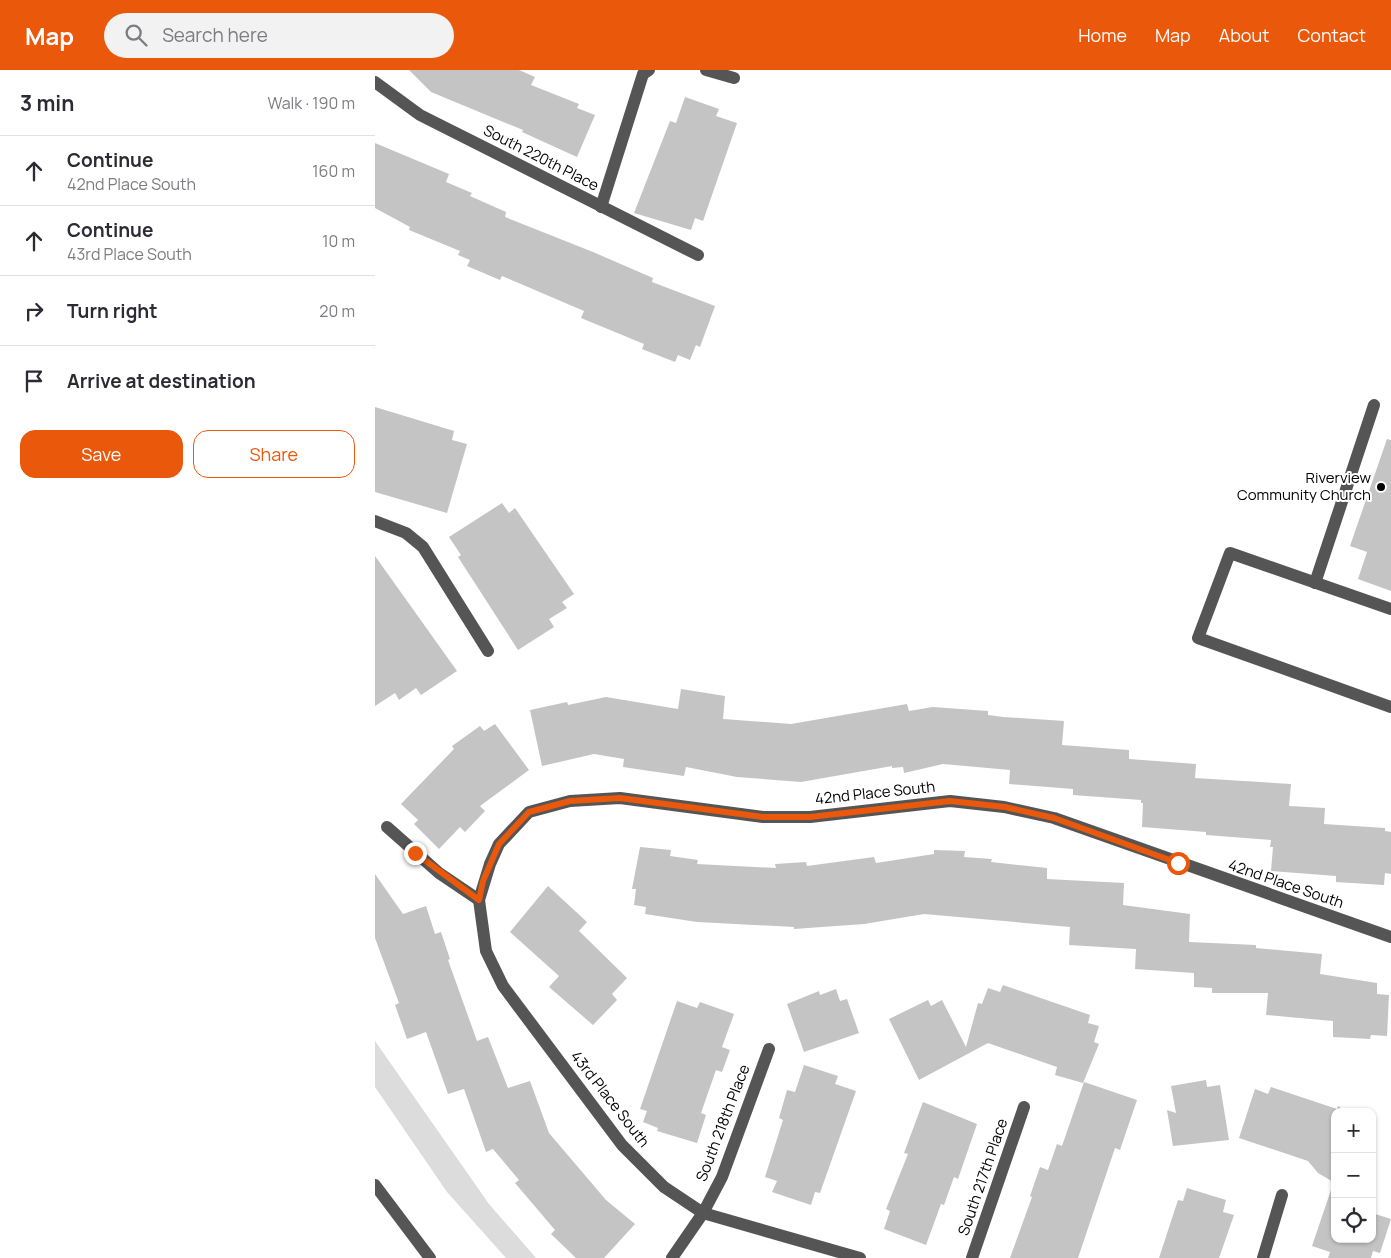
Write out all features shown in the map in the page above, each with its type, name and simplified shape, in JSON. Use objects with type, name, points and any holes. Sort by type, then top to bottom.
[{"type":"street","points":[[601,207],[643,74],[649,70]]},
{"type":"street","points":[[706,70],[734,78]]},
{"type":"street","name":"South 220th Place","points":[[375,82],[420,115],[698,255]]},
{"type":"street","points":[[1315,583],[1375,405]]},
{"type":"street","points":[[375,521],[407,533],[423,547],[488,651]]},
{"type":"street","points":[[1391,609],[1230,553],[1198,638],[1391,707]]},
{"type":"street","name":"42nd Place South","points":[[490,864],[499,844],[529,812],[570,801],[620,798],[763,817],[810,817],[950,801],[1005,807],[1054,818],[1391,938]]},
{"type":"street","points":[[387,827],[439,873],[479,900]]},
{"type":"street","name":"43rd Place South","points":[[490,864],[479,900],[485,951],[503,986],[622,1146],[664,1187],[703,1213],[860,1258]]},
{"type":"street","name":"South 218th Place","points":[[672,1258],[703,1213],[722,1176],[769,1049]]},
{"type":"street","name":"South 217th Place","points":[[972,1258],[1024,1107]]},
{"type":"street","points":[[375,1185],[430,1258]]},
{"type":"street","points":[[1263,1258],[1282,1195]]},
{"type":"shaded area","points":[[375,1041],[489,1204],[536,1258],[506,1258],[447,1192],[375,1087]]},
{"type":"building","points":[[409,70],[519,70],[535,77],[531,85],[579,104],[577,108],[595,115],[577,157],[522,132],[523,130],[431,92]]},
{"type":"building","points":[[685,97],[719,109],[716,116],[737,123],[703,221],[695,218],[691,230],[634,213],[670,121],[676,123]]},
{"type":"building","points":[[375,143],[449,174],[446,182],[472,193],[470,196],[506,212],[505,217],[653,278],[652,282],[715,306],[700,347],[696,345],[690,360],[678,355],[675,362],[642,349],[644,344],[581,318],[584,311],[502,276],[500,280],[467,266],[470,260],[458,255],[460,251],[409,230],[410,227],[375,208]]},
{"type":"building","points":[[375,407],[454,431],[452,440],[467,444],[447,513],[375,492]]},
{"type":"building","name":"Riverview Community Church","points":[[1387,439],[1391,440],[1391,591],[1358,579],[1367,552],[1350,546]]},
{"type":"building","points":[[502,503],[509,513],[515,508],[574,594],[562,602],[567,608],[549,619],[554,627],[518,650],[458,557],[461,555],[449,537]]},
{"type":"building","points":[[375,556],[457,671],[421,695],[416,688],[399,700],[395,693],[375,706]]},
{"type":"building","points":[[681,689],[725,696],[723,719],[791,724],[907,704],[909,711],[933,707],[988,711],[988,715],[1003,717],[1064,721],[1062,745],[1129,750],[1129,759],[1196,764],[1195,778],[1291,784],[1289,806],[1325,808],[1324,824],[1385,828],[1385,831],[1391,832],[1391,874],[1385,873],[1384,885],[1336,882],[1336,876],[1271,871],[1273,847],[1270,847],[1271,840],[1206,835],[1206,832],[1142,827],[1143,803],[1141,803],[1141,800],[1073,795],[1073,789],[1009,784],[1010,770],[943,764],[904,773],[903,767],[892,768],[892,766],[801,782],[737,777],[686,767],[684,776],[623,767],[624,759],[594,754],[542,766],[530,710],[567,702],[568,705],[606,697],[678,709]]},
{"type":"building","points":[[495,724],[529,770],[480,806],[485,811],[465,832],[460,827],[439,849],[414,824],[418,820],[401,804],[454,749],[452,746],[480,726],[484,731]]},
{"type":"building","points":[[640,847],[671,850],[670,856],[698,860],[697,864],[776,868],[775,864],[806,862],[807,866],[874,857],[876,863],[934,854],[934,850],[965,851],[964,857],[992,859],[991,862],[1047,868],[1047,879],[1124,883],[1123,905],[1190,914],[1189,942],[1256,945],[1256,948],[1322,954],[1320,974],[1377,983],[1377,994],[1389,995],[1387,1036],[1371,1035],[1370,1039],[1333,1037],[1333,1021],[1266,1015],[1268,993],[1212,993],[1212,988],[1194,987],[1194,973],[1135,969],[1136,949],[1069,945],[1070,927],[924,914],[864,924],[794,929],[794,927],[697,922],[645,914],[646,907],[634,905],[636,889],[632,889]]},
{"type":"building","points":[[375,874],[403,914],[426,906],[435,934],[441,932],[450,959],[448,960],[477,1041],[488,1037],[508,1088],[530,1081],[549,1133],[606,1200],[635,1224],[604,1258],[576,1258],[551,1234],[555,1230],[515,1183],[519,1180],[493,1149],[486,1152],[464,1089],[448,1094],[426,1032],[407,1039],[395,1005],[399,1003],[375,938]]},
{"type":"building","points":[[548,886],[587,922],[579,931],[627,978],[612,994],[617,1000],[593,1025],[549,987],[559,976],[510,932]]},
{"type":"building","points":[[1003,985],[1090,1015],[1088,1023],[1099,1026],[1094,1042],[1099,1044],[1083,1083],[1055,1075],[1057,1067],[988,1043],[919,1080],[889,1019],[928,1000],[931,1006],[942,1000],[966,1047],[978,1003],[982,1004],[988,988],[1000,992]]},
{"type":"building","points":[[836,989],[840,1001],[847,999],[859,1033],[804,1052],[787,1004],[819,991],[820,995]]},
{"type":"building","points":[[677,1001],[697,1008],[700,1002],[734,1014],[722,1047],[730,1050],[722,1072],[716,1070],[701,1113],[706,1115],[697,1143],[657,1131],[658,1128],[643,1122],[647,1111],[640,1109]]},
{"type":"building","points":[[804,1065],[838,1076],[835,1084],[856,1091],[820,1193],[815,1192],[811,1205],[772,1192],[777,1181],[765,1177],[783,1120],[779,1118],[787,1090],[795,1092]]},
{"type":"building","points":[[1206,1080],[1207,1087],[1220,1085],[1229,1140],[1173,1146],[1167,1110],[1176,1113],[1171,1086]]},
{"type":"building","points":[[1084,1082],[1137,1100],[1120,1150],[1115,1148],[1078,1258],[1010,1258],[1032,1197],[1030,1196],[1040,1167],[1048,1170],[1057,1144],[1062,1146]]},
{"type":"building","points":[[1271,1087],[1334,1108],[1331,1108],[1331,1181],[1318,1173],[1308,1161],[1239,1138],[1255,1089],[1268,1094]]},
{"type":"building","points":[[923,1102],[977,1124],[958,1179],[954,1177],[944,1205],[941,1204],[926,1245],[884,1229],[890,1211],[886,1209],[908,1154],[904,1153]]},
{"type":"building","points":[[1187,1188],[1226,1200],[1223,1212],[1234,1215],[1219,1258],[1159,1258],[1178,1200],[1183,1201]]},
{"type":"building","points":[[1331,1190],[1331,1243],[1376,1243],[1376,1214],[1391,1219],[1380,1253],[1373,1251],[1371,1258],[1328,1258],[1330,1252],[1312,1246]]},
{"type":"place","name":"Riverview Community Church","points":[[1381,487]]},
{"type":"route","points":[[415,853],[439,873],[479,900],[483,881],[499,844],[513,828],[529,812],[570,801],[620,798],[763,817],[810,817],[950,801],[1005,807],[1054,818],[1178,863]]}]
